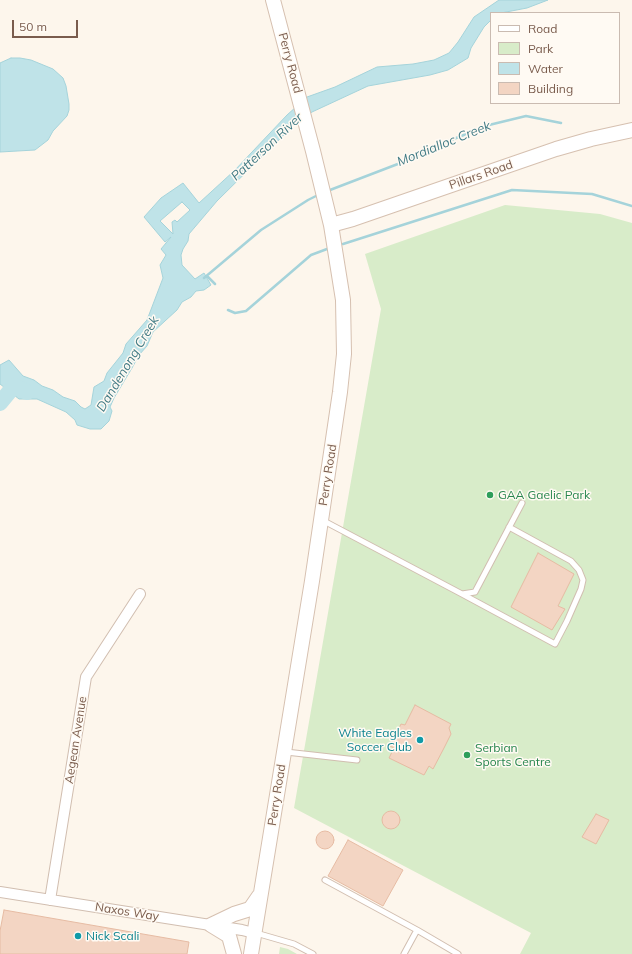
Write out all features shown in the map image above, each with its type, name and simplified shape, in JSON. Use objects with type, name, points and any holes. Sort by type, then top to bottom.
[{"type":"main road","name":"Perry Road","points":[[251,954],[321,519],[344,360],[343,300],[331,225],[273,0]]},
{"type":"main road","name":"Pillars Road","points":[[331,225],[556,149],[591,138],[632,130]]},
{"type":"main road","points":[[211,925],[234,914],[250,909],[260,895]]},
{"type":"main road","points":[[211,925],[229,936],[234,954]]},
{"type":"street","name":"Aegean Avenue","points":[[50,900],[86,678],[140,594]]},
{"type":"street","name":"Naxos Way","points":[[0,892],[254,933]]},
{"type":"lane","points":[[462,594],[475,592],[522,503]]},
{"type":"lane","points":[[321,519],[555,644],[567,621],[581,589],[583,580],[579,570],[571,561],[509,527]]},
{"type":"lane","points":[[284,752],[356,760]]},
{"type":"lane","points":[[325,880],[458,954]]},
{"type":"lane","points":[[404,954],[417,930]]},
{"type":"lane","points":[[254,933],[294,944],[313,954]]},
{"type":"green space","points":[[505,205],[600,214],[632,223],[632,954],[520,954],[531,933],[294,808],[381,309],[365,254]]},
{"type":"green space","points":[[280,947],[288,949],[297,954],[279,954]]},
{"type":"water","name":"Patterson River","points":[[499,0],[548,0],[527,8],[506,12],[490,12],[490,21],[484,27],[471,48],[468,58],[448,70],[430,75],[368,86],[312,112],[295,124],[217,201],[189,234],[188,241],[181,255],[182,265],[195,279],[204,273],[211,285],[204,290],[196,291],[191,297],[182,302],[177,310],[153,332],[147,346],[139,355],[114,398],[110,407],[112,411],[109,421],[101,429],[90,429],[77,425],[75,420],[66,412],[37,399],[19,399],[0,384],[0,365],[9,360],[23,376],[34,380],[63,397],[75,401],[85,409],[91,405],[94,387],[104,381],[107,373],[123,353],[126,344],[147,320],[163,278],[160,265],[166,255],[161,249],[171,237],[165,242],[144,217],[161,198],[183,183],[199,203],[235,170],[287,115],[307,97],[335,87],[377,67],[413,64],[434,60],[449,53],[474,17]],"holes":[[[182,202],[190,210],[177,222],[175,220],[172,222],[173,234],[160,221]]]},
{"type":"water","points":[[11,58],[31,60],[53,69],[63,78],[66,86],[69,104],[67,116],[53,131],[48,140],[35,150],[0,152],[0,63]]},
{"type":"building","points":[[538,553],[574,574],[558,606],[565,609],[552,630],[511,607]]},
{"type":"building","name":"White Eagles Soccer Club","points":[[415,705],[451,724],[449,728],[451,734],[433,769],[429,766],[424,775],[389,758],[394,748],[390,746],[401,724],[405,725]]},
{"type":"building","points":[[391,811],[397,814],[400,820],[397,826],[391,829],[385,826],[382,820],[385,814]]},
{"type":"building","points":[[596,814],[609,820],[596,844],[582,837]]},
{"type":"building","points":[[325,831],[331,834],[334,840],[331,846],[325,849],[319,846],[316,840],[319,834]]},
{"type":"building","points":[[348,840],[403,870],[383,906],[328,876]]},
{"type":"building","name":"Nick Scali","points":[[4,910],[189,942],[187,954],[0,954],[0,931]]},
{"type":"waterway","name":"Mordialloc Creek","points":[[330,190],[403,162],[441,144],[489,125],[526,116],[561,123]]},
{"type":"waterway","points":[[343,244],[512,190],[592,194],[632,206]]},
{"type":"waterway","name":"Mordialloc Creek","points":[[204,278],[261,230],[316,196]]},
{"type":"waterway","points":[[228,310],[235,313],[246,311],[311,255],[327,249]]},
{"type":"waterway","points":[[207,276],[215,284]]},
{"type":"waterway","name":"Dandenong Creek","points":[[0,403],[14,386],[27,392]]},
{"type":"place","name":"GAA Gaelic Park","points":[[490,495]]},
{"type":"place","name":"White Eagles Soccer Club","points":[[420,740]]},
{"type":"place","name":"Serbian Sports Centre","points":[[467,755]]},
{"type":"place","name":"Nick Scali","points":[[78,936]]}]
